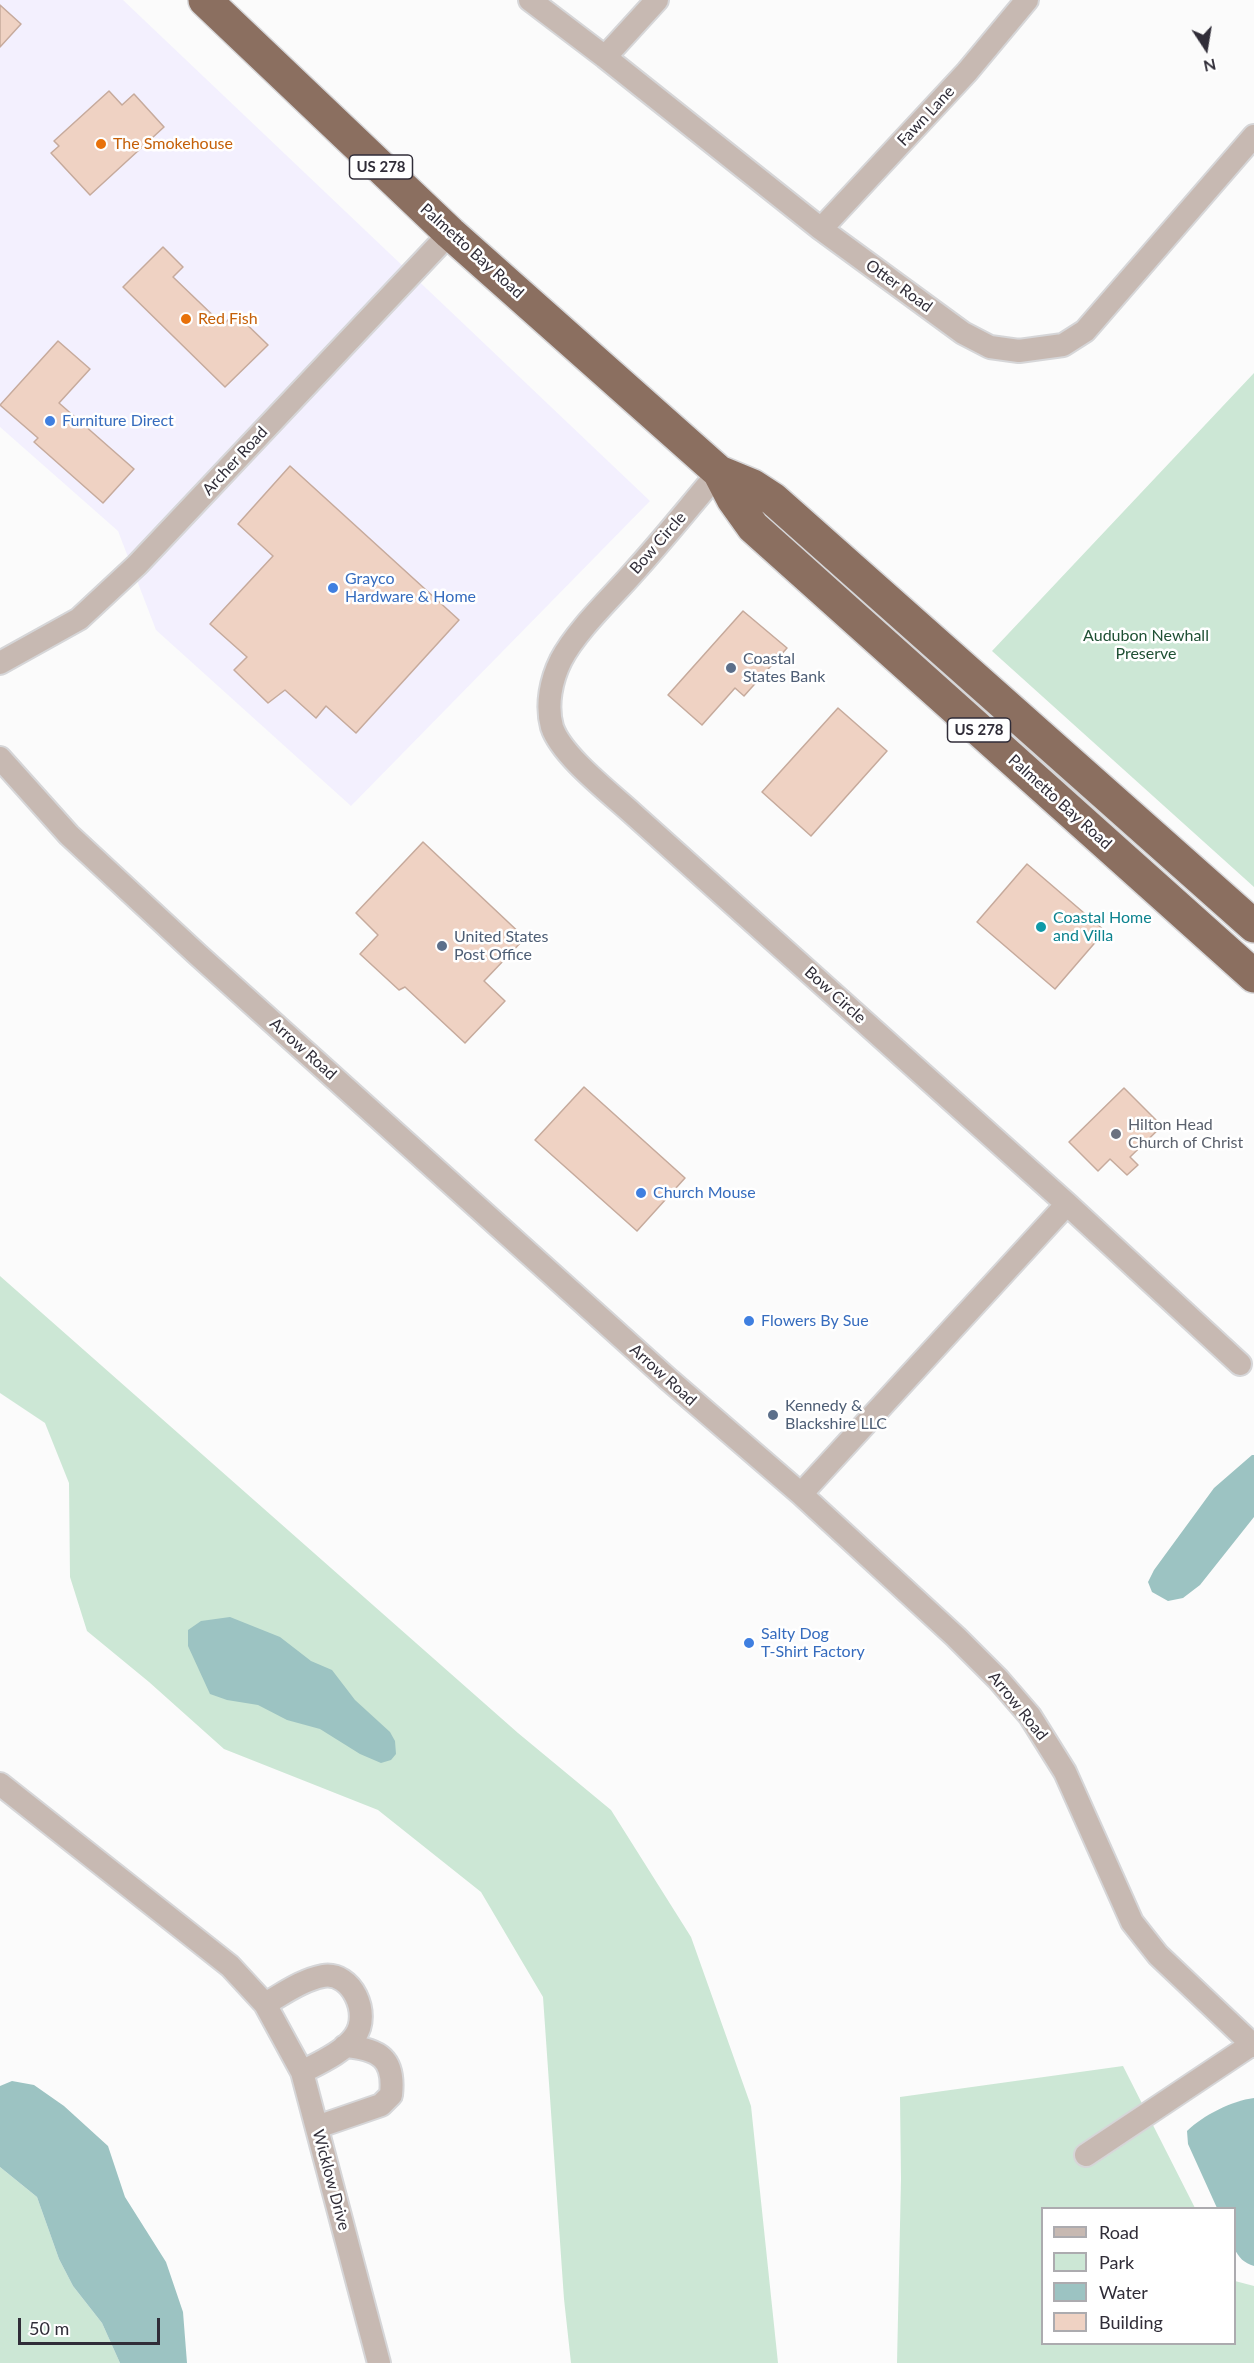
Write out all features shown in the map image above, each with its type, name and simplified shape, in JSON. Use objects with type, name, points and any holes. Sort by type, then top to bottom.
[{"type":"highway","name":"Palmetto Bay Road","points":[[205,0],[450,233],[719,472],[753,486],[773,499],[1254,926]]},
{"type":"highway","name":"Palmetto Bay Road","points":[[719,472],[733,499],[753,527],[1254,976]]},
{"type":"street","name":"Otter Road","points":[[530,0],[821,229],[963,333],[990,347],[1019,351],[1063,345],[1085,331],[1254,136]]},
{"type":"street","points":[[605,57],[657,0]]},
{"type":"street","name":"Fawn Lane","points":[[821,229],[967,72],[1027,0]]},
{"type":"street","name":"Archer Road","points":[[0,663],[65,628],[90,610],[137,565],[450,233]]},
{"type":"street","name":"Bow Circle","points":[[719,472],[562,658],[552,684],[550,700],[552,726],[557,738],[567,752],[632,813],[1067,1204],[1240,1364]]},
{"type":"street","name":"Arrow Road","points":[[0,758],[69,835],[197,954],[668,1379],[801,1494],[956,1636],[998,1679],[1030,1716],[1065,1772],[1132,1922],[1158,1955],[1253,2045]]},
{"type":"street","points":[[801,1494],[1067,1204]]},
{"type":"street","name":"Wicklow Drive","points":[[0,1784],[230,1965],[265,2004],[302,2072],[379,2363]]},
{"type":"street","points":[[265,2004],[308,1980],[326,1976],[336,1977],[346,1983],[356,1995],[361,2015],[356,2035],[345,2046],[302,2072]]},
{"type":"street","points":[[1086,2155],[1253,2045]]},
{"type":"street","points":[[317,2127],[381,2104],[391,2095],[393,2078],[390,2066],[376,2054],[360,2047],[345,2046]]},
{"type":"shaded area","points":[[0,0],[123,0],[650,501],[351,806],[156,630],[118,531],[0,427]]},
{"type":"green space","name":"Audubon Newhall Preserve","points":[[1254,373],[1254,887],[992,651]]},
{"type":"green space","points":[[0,1276],[518,1733],[611,1810],[691,1937],[751,2106],[778,2363],[571,2363],[564,2299],[543,1997],[481,1892],[378,1810],[224,1749],[149,1682],[87,1631],[70,1577],[69,1483],[45,1423],[0,1393]]},
{"type":"green space","points":[[1123,2066],[1194,2207],[1041,2207],[1041,2345],[1236,2345],[1236,2281],[1254,2286],[1254,2363],[897,2363],[901,2179],[900,2097]]},
{"type":"green space","points":[[0,2167],[37,2197],[59,2259],[73,2286],[102,2323],[120,2363],[0,2363]]},
{"type":"water","points":[[1254,1455],[1254,1517],[1200,1585],[1183,1598],[1168,1601],[1152,1592],[1148,1582],[1154,1570],[1214,1488]]},
{"type":"water","points":[[230,1617],[280,1637],[311,1661],[332,1670],[355,1700],[390,1732],[395,1741],[396,1754],[391,1760],[381,1763],[360,1754],[320,1729],[287,1720],[258,1705],[227,1700],[210,1694],[188,1646],[188,1630],[201,1621]]},
{"type":"water","points":[[12,2081],[34,2085],[64,2106],[108,2146],[125,2197],[166,2262],[183,2312],[187,2363],[120,2363],[102,2323],[73,2286],[59,2259],[37,2197],[0,2167],[0,2086]]},
{"type":"water","points":[[1254,2098],[1254,2266],[1242,2260],[1236,2252],[1236,2207],[1217,2207],[1188,2144],[1187,2131],[1201,2120],[1236,2102]]},
{"type":"building","points":[[0,5],[21,24],[0,47]]},
{"type":"building","name":"The Smokehouse","points":[[109,91],[122,105],[134,94],[164,127],[90,195],[51,153],[59,146],[54,141]]},
{"type":"building","name":"Red Fish","points":[[163,247],[183,267],[173,277],[223,325],[235,313],[268,345],[225,387],[123,287]]},
{"type":"building","name":"Furniture Direct","points":[[58,341],[90,369],[59,403],[134,469],[103,503],[34,442],[38,438],[0,405]]},
{"type":"building","name":"Grayco Hardware & Home","points":[[290,466],[459,620],[356,733],[326,706],[316,718],[285,690],[268,703],[234,670],[247,657],[210,624],[273,556],[238,524]]},
{"type":"building","name":"Coastal States Bank","points":[[743,611],[787,648],[744,696],[735,688],[702,725],[668,695]]},
{"type":"building","points":[[838,708],[887,751],[811,836],[762,792]]},
{"type":"building","name":"United States Post Office","points":[[423,842],[525,938],[484,981],[505,1001],[465,1043],[405,987],[399,990],[360,954],[378,935],[356,913]]},
{"type":"building","name":"Coastal Home and Villa","points":[[1027,864],[1105,931],[1055,989],[977,922]]},
{"type":"building","points":[[584,1087],[685,1178],[637,1231],[535,1140]]},
{"type":"building","name":"Hilton Head Church of Christ","points":[[1124,1088],[1162,1126],[1130,1157],[1138,1165],[1127,1175],[1110,1159],[1098,1171],[1069,1142]]},
{"type":"place","name":"The Smokehouse","points":[[101,144]]},
{"type":"place","name":"Red Fish","points":[[186,319]]},
{"type":"place","name":"Furniture Direct","points":[[50,421]]},
{"type":"place","name":"Grayco Hardware & Home","points":[[333,588]]},
{"type":"place","name":"Coastal States Bank","points":[[731,668]]},
{"type":"place","name":"Coastal Home and Villa","points":[[1041,927]]},
{"type":"place","name":"United States Post Office","points":[[442,946]]},
{"type":"place","name":"Hilton Head Church of Christ","points":[[1116,1134]]},
{"type":"place","name":"Church Mouse","points":[[641,1193]]},
{"type":"place","name":"Flowers By Sue","points":[[749,1321]]},
{"type":"place","name":"Kennedy & Blackshire LLC","points":[[773,1415]]},
{"type":"place","name":"Salty Dog T-Shirt Factory","points":[[749,1643]]}]
